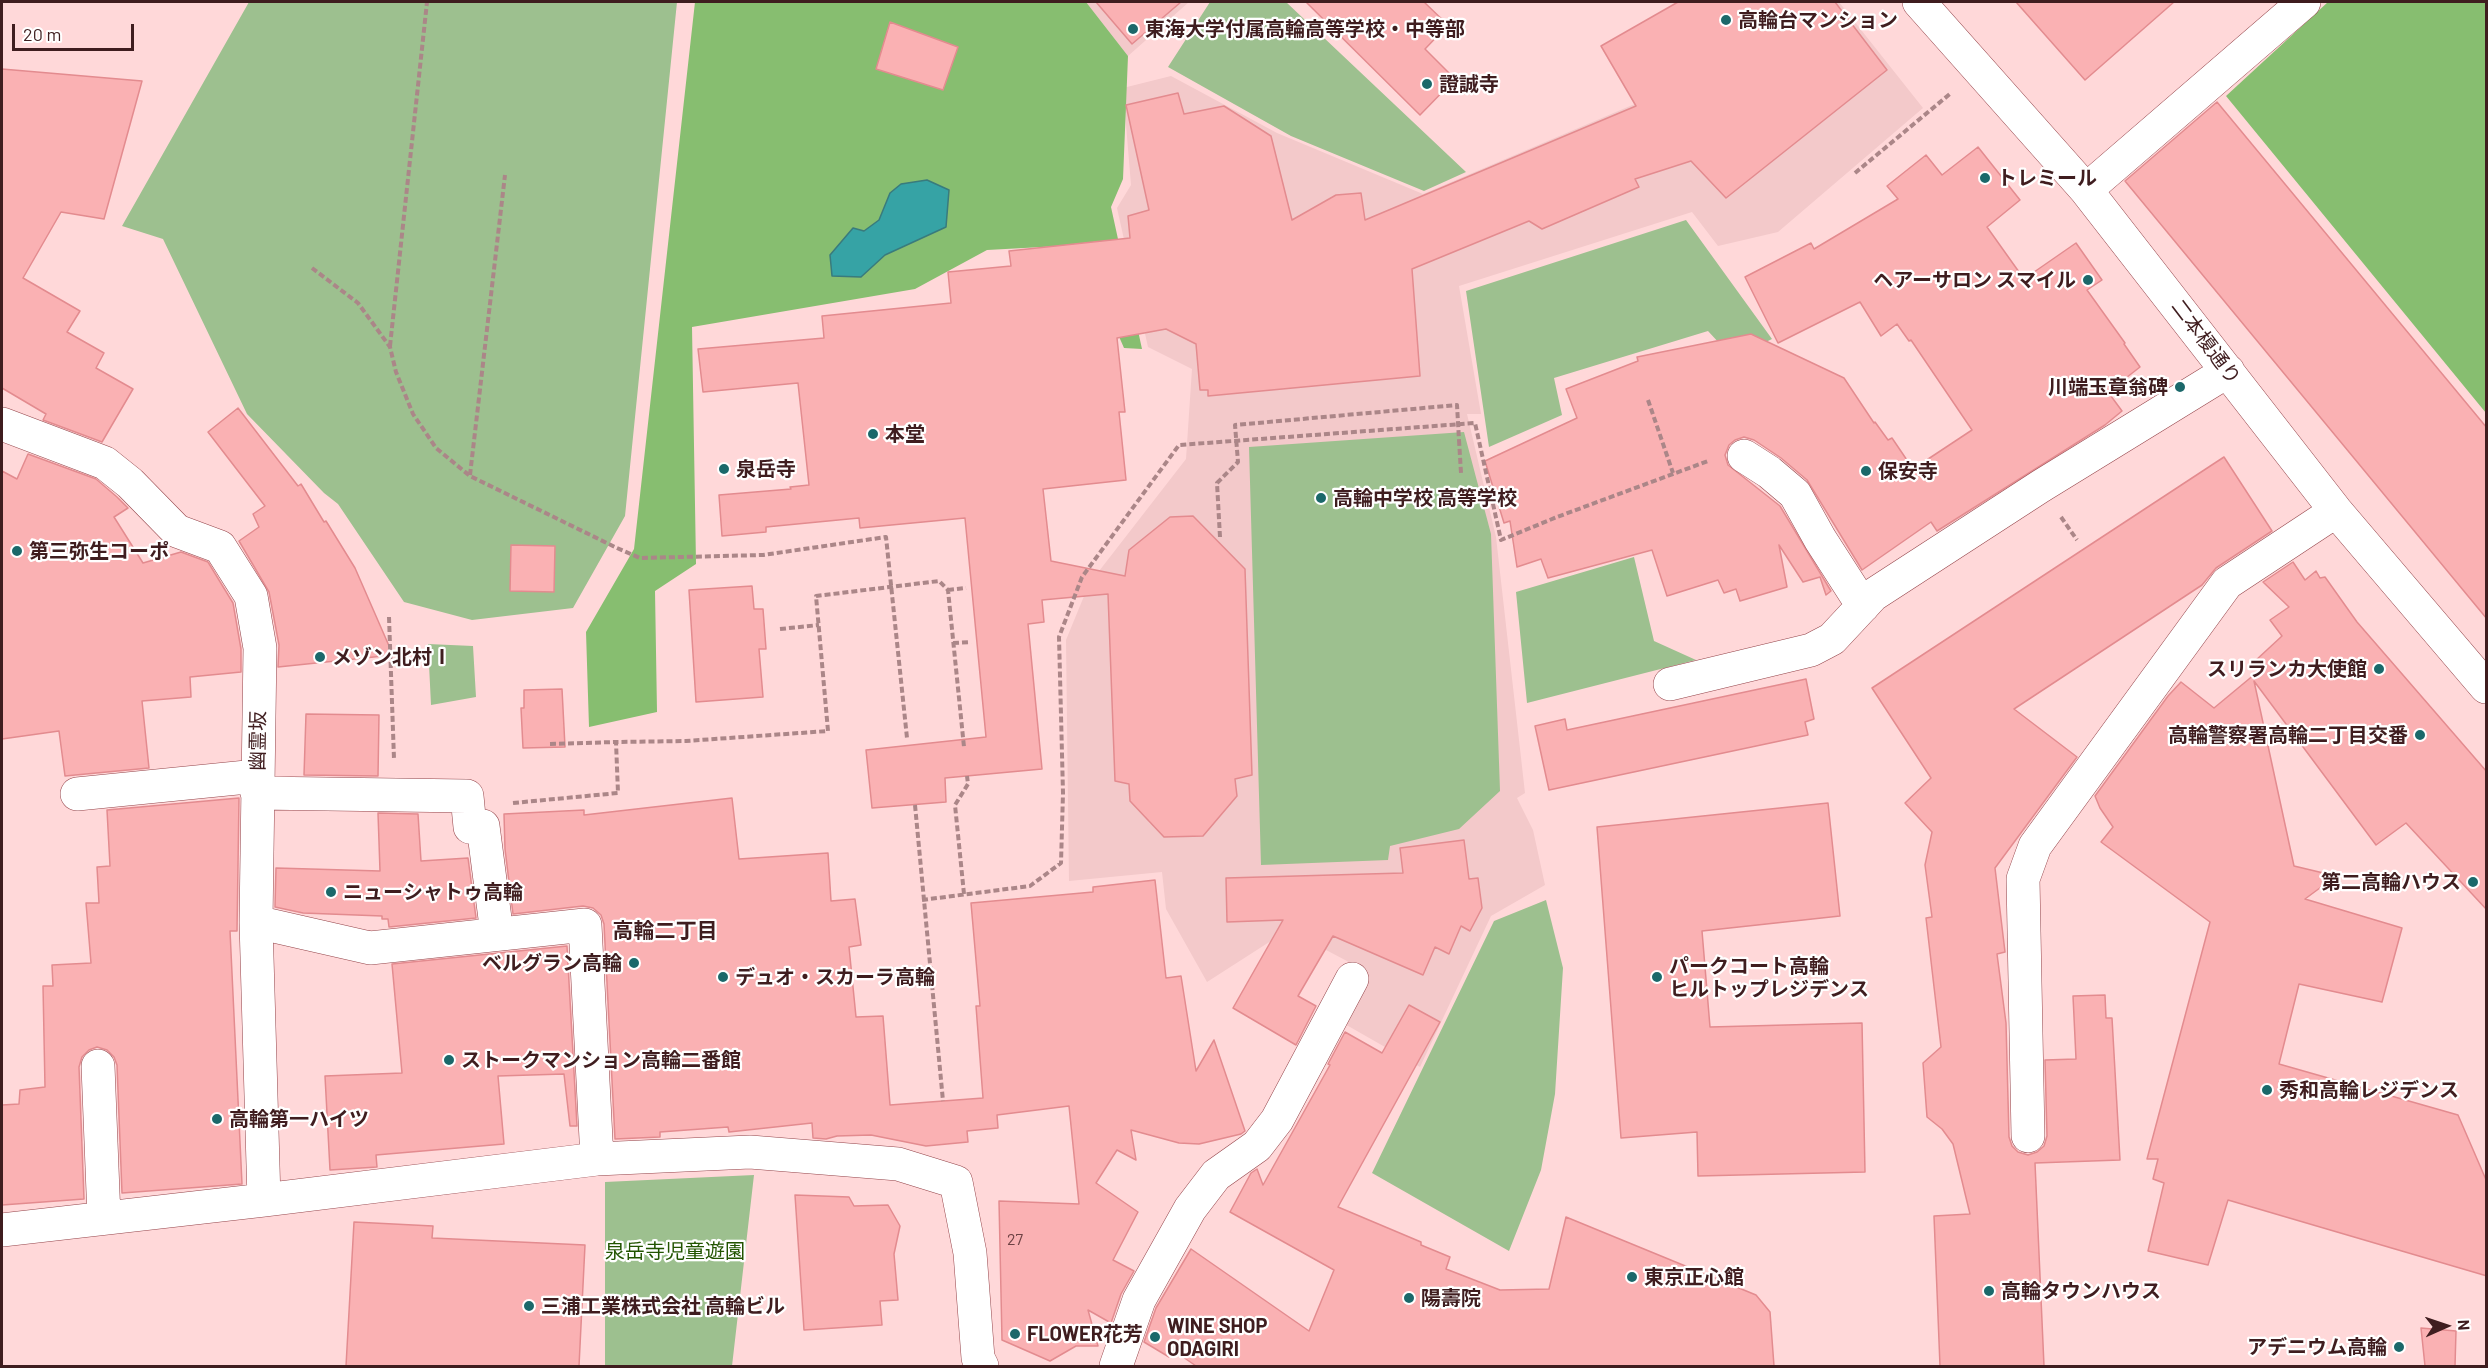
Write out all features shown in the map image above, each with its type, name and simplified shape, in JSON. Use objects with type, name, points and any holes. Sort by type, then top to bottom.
[{"type":"street","name":"二本榎通り","points":[[1919,2],[2086,190],[2336,511],[2487,687]]},
{"type":"street","points":[[2086,190],[2304,2]]},
{"type":"street","points":[[1670,684],[1811,650],[1832,639],[1873,595],[2031,492],[2228,371]]},
{"type":"street","name":"幽霊坂","points":[[2,424],[105,463],[130,483],[177,531],[220,547],[251,597],[260,648],[256,922],[264,1200]]},
{"type":"street","points":[[1744,456],[1769,471],[1795,494],[1820,539],[1863,606]]},
{"type":"street","points":[[2028,1136],[2023,879],[2035,846],[2227,583],[2336,511]]},
{"type":"street","points":[[77,794],[257,784],[467,796],[470,827],[483,826],[497,934]]},
{"type":"street","points":[[256,922],[370,948],[585,925],[597,1159]]},
{"type":"street","points":[[1116,1366],[1139,1300],[1190,1209],[1216,1175],[1257,1146],[1277,1120],[1352,980]]},
{"type":"street","points":[[98,1066],[104,1218]]},
{"type":"street","points":[[2,1230],[597,1159],[750,1152],[898,1164],[956,1182],[970,1253],[978,1358],[982,1366]]},
{"type":"path","points":[[427,2],[390,347],[396,372],[413,414],[436,448],[470,476],[640,558],[763,555],[886,537],[907,738]]},
{"type":"path","points":[[1856,173],[1980,70]]},
{"type":"path","points":[[470,476],[505,175]]},
{"type":"path","points":[[312,268],[358,303],[390,347]]},
{"type":"path","points":[[1648,400],[1673,473]]},
{"type":"path","points":[[1220,537],[1217,483],[1238,462],[1235,425],[1457,405],[1461,473]]},
{"type":"path","points":[[922,900],[1030,886],[1061,864],[1063,793],[1059,637],[1082,577],[1179,445],[1475,423],[1501,540],[1719,457],[1744,456]]},
{"type":"path","points":[[550,744],[686,741],[828,731],[816,596],[939,581],[948,590],[964,747]]},
{"type":"path","points":[[948,590],[966,588]]},
{"type":"path","points":[[389,617],[395,765]]},
{"type":"path","points":[[780,629],[819,625]]},
{"type":"path","points":[[953,643],[971,642]]},
{"type":"path","points":[[513,803],[618,793],[616,742]]},
{"type":"path","points":[[964,894],[956,805],[968,784],[967,776]]},
{"type":"path","points":[[915,805],[922,900],[943,1101]]},
{"type":"shaded area","name":"東海大学付属高輪高等学校・中等部","points":[[1086,2],[1189,2],[1128,56]]},
{"type":"shaded area","name":"高輪中学校 高等学校","points":[[1781,2],[1839,2],[1923,108],[1778,232],[1718,246],[1692,212],[1459,286],[1481,414],[1467,414],[1496,537],[1525,793],[1517,798],[1533,830],[1545,885],[1491,916],[1420,1067],[1343,1023],[1366,971],[1288,930],[1207,982],[1166,909],[1162,872],[1069,881],[1066,640],[1089,584],[1186,459],[1192,369],[1148,347],[1117,208],[1131,185],[1123,88],[1171,76],[1277,133],[1423,194],[1670,89]]},
{"type":"green space","points":[[249,2],[677,2],[625,516],[573,608],[472,620],[404,602],[338,504],[324,493],[247,414],[163,239],[122,226]]},
{"type":"green space","points":[[695,2],[1086,2],[1128,56],[1123,179],[1111,207],[1142,349],[1124,348],[1079,245],[987,250],[915,289],[692,327],[696,564],[655,591],[657,712],[589,727],[586,632],[634,549]]},
{"type":"green space","points":[[1210,2],[1286,2],[1466,172],[1424,191],[1291,136],[1168,67]]},
{"type":"green space","points":[[2328,2],[2486,2],[2486,413],[2226,96]]},
{"type":"green space","points":[[1686,220],[1772,339],[1733,358],[1708,331],[1554,378],[1562,415],[1489,447],[1466,291]]},
{"type":"green space","points":[[1464,432],[1491,534],[1500,791],[1459,829],[1390,846],[1388,860],[1261,865],[1249,447]]},
{"type":"green space","points":[[1634,557],[1654,641],[1696,660],[1527,703],[1516,592]]},
{"type":"green space","points":[[428,644],[473,646],[476,697],[431,705]]},
{"type":"green space","points":[[1546,900],[1563,968],[1555,1094],[1541,1170],[1509,1251],[1372,1173],[1494,921]]},
{"type":"green space","name":"泉岳寺児童遊園","points":[[754,1175],[732,1366],[605,1366],[605,1182]]},
{"type":"water","points":[[927,180],[949,190],[946,227],[885,255],[861,277],[832,276],[830,255],[853,228],[864,231],[879,220],[890,193],[901,184]]},
{"type":"building","name":"東海大学付属高輪高等学校・中等部","points":[[1096,2],[1181,2],[1132,44]]},
{"type":"building","points":[[1306,2],[1424,2],[1448,25],[1425,49],[1455,79],[1420,115]]},
{"type":"building","points":[[1678,2],[1835,2],[1887,70],[1726,198],[1691,161],[1635,179],[1639,187],[1542,229],[1529,221],[1412,269],[1420,376],[1208,396],[1208,390],[1200,390],[1196,344],[1166,329],[1117,338],[1125,412],[1119,412],[1126,480],[1043,489],[1051,561],[1125,576],[1129,550],[1170,517],[1193,516],[1245,569],[1252,775],[1235,779],[1237,796],[1203,836],[1164,837],[1130,801],[1129,784],[1115,781],[1108,594],[1042,600],[1044,622],[1028,624],[1042,769],[945,778],[946,802],[872,808],[866,750],[986,737],[965,518],[860,528],[859,518],[766,527],[766,532],[722,536],[719,495],[791,489],[790,487],[809,485],[798,383],[703,392],[698,349],[824,338],[822,316],[951,303],[948,272],[1011,266],[1009,251],[1130,238],[1128,216],[1149,210],[1126,105],[1178,93],[1184,114],[1224,106],[1271,136],[1292,220],[1336,195],[1361,193],[1365,220],[1636,106],[1601,46]]},
{"type":"building","points":[[2016,2],[2174,2],[2085,80]]},
{"type":"building","points":[[890,22],[958,47],[943,90],[876,69]]},
{"type":"building","points":[[2,69],[142,81],[104,219],[61,212],[23,278],[80,311],[67,332],[104,353],[96,368],[133,389],[102,442],[43,420],[46,414],[2,388]]},
{"type":"building","points":[[2217,102],[2487,428],[2487,619],[2125,181]]},
{"type":"building","points":[[1978,147],[2020,200],[1987,227],[2024,279],[2076,243],[2102,280],[2087,290],[2140,367],[2108,392],[2122,411],[2105,425],[1937,531],[1931,522],[1862,570],[1807,480],[1781,458],[1754,440],[1744,437],[1735,440],[1729,445],[1725,455],[1728,465],[1780,506],[1831,591],[1826,595],[1820,577],[1803,582],[1779,545],[1787,587],[1740,601],[1736,589],[1724,593],[1718,580],[1667,596],[1652,550],[1548,578],[1541,559],[1517,567],[1510,521],[1504,523],[1485,461],[1577,418],[1566,389],[1638,361],[1637,357],[1751,334],[1844,378],[1874,423],[1888,440],[1892,438],[1913,469],[1972,430],[1911,340],[1909,341],[1897,324],[1881,336],[1860,302],[1778,343],[1745,277],[1811,243],[1814,249],[1898,199],[1887,186],[1926,155],[1942,175]]},
{"type":"building","points":[[238,408],[298,486],[301,484],[324,522],[326,521],[355,568],[393,655],[278,667],[279,645],[269,592],[239,541],[259,527],[253,514],[265,506],[208,432]]},
{"type":"building","points":[[28,454],[96,479],[117,497],[128,508],[114,517],[143,563],[181,552],[208,562],[233,603],[241,649],[241,672],[190,677],[191,697],[142,701],[149,768],[65,776],[59,731],[2,739],[2,471],[17,479]]},
{"type":"building","points":[[2224,457],[2272,531],[2216,568],[2202,585],[2014,709],[2077,757],[1995,868],[2005,952],[1997,954],[2006,1023],[2009,1137],[2012,1146],[2018,1152],[2028,1155],[2044,1146],[2047,1136],[2045,1060],[2076,1059],[2073,996],[2105,995],[2106,1018],[2112,1018],[2120,1160],[2035,1163],[2044,1366],[1940,1366],[1934,1216],[1970,1214],[1953,1144],[1942,1129],[1927,1117],[1923,1063],[1941,1047],[1926,918],[1932,917],[1925,865],[1932,832],[1905,803],[1931,778],[1872,688]]},
{"type":"building","points":[[511,545],[555,546],[554,592],[510,591]]},
{"type":"building","points":[[2293,562],[2305,580],[2316,571],[2320,578],[2325,577],[2357,622],[2487,772],[2487,910],[2406,823],[2376,845],[2254,681],[2294,866],[2336,876],[2305,899],[2402,928],[2382,1002],[2299,984],[2279,1064],[2458,1115],[2487,1182],[2487,1276],[2228,1200],[2208,1265],[2148,1251],[2164,1183],[2153,1179],[2158,1159],[2147,1159],[2210,922],[2101,842],[2113,827],[2095,796],[2168,696],[2181,682],[2214,708],[2261,669],[2255,661],[2282,636],[2270,620],[2289,607],[2263,582]]},
{"type":"building","points":[[752,586],[754,609],[763,609],[766,649],[759,649],[763,697],[696,702],[689,590]]},
{"type":"building","points":[[1806,679],[1814,719],[1805,722],[1808,735],[1549,790],[1535,726],[1565,719],[1567,730]]},
{"type":"building","points":[[562,689],[565,747],[523,748],[521,708],[524,708],[524,690]]},
{"type":"building","points":[[306,714],[379,715],[378,776],[304,775]]},
{"type":"building","points":[[239,798],[237,931],[230,931],[242,1184],[122,1193],[117,1065],[114,1057],[107,1050],[97,1047],[89,1050],[82,1057],[79,1067],[84,1199],[2,1205],[2,1105],[19,1104],[20,1090],[45,1087],[43,986],[53,986],[52,965],[91,963],[86,903],[99,903],[97,867],[110,866],[107,810]]},
{"type":"building","points":[[732,798],[739,859],[828,853],[831,901],[855,899],[861,945],[849,947],[856,1017],[883,1016],[890,1105],[983,1098],[976,1006],[980,1006],[971,903],[1093,892],[1093,887],[1155,880],[1166,978],[1181,976],[1196,1071],[1214,1040],[1245,1131],[1199,1144],[1179,1143],[1131,1130],[1136,1160],[1117,1150],[1096,1183],[1138,1212],[1113,1260],[1134,1271],[1121,1294],[1111,1323],[1088,1310],[1098,1346],[1076,1346],[1050,1361],[1002,1340],[999,1201],[1079,1204],[1069,1106],[997,1115],[998,1128],[967,1131],[968,1142],[926,1146],[871,1135],[813,1138],[812,1123],[729,1132],[728,1127],[660,1132],[660,1137],[615,1139],[604,924],[601,915],[593,908],[583,906],[513,914],[505,849],[504,814],[584,810],[584,815]]},
{"type":"building","name":"パークコート高輪 ヒルトップレジデンス","points":[[1828,803],[1840,916],[1702,931],[1710,1027],[1862,1023],[1865,1172],[1698,1176],[1697,1132],[1621,1138],[1597,827]]},
{"type":"building","points":[[378,813],[418,814],[421,861],[468,858],[476,918],[389,927],[388,919],[382,919],[382,916],[303,913],[275,907],[276,868],[380,871]]},
{"type":"building","points":[[1464,840],[1469,879],[1478,878],[1482,908],[1470,931],[1461,926],[1449,954],[1435,947],[1423,975],[1333,936],[1298,996],[1316,1006],[1296,1045],[1233,1008],[1283,920],[1227,922],[1226,878],[1403,873],[1400,848]]},
{"type":"building","points":[[567,946],[577,1126],[570,1126],[564,1074],[498,1076],[504,1144],[376,1155],[377,1167],[330,1170],[325,1076],[402,1073],[392,964]]},
{"type":"building","points":[[1409,1005],[1440,1022],[1338,1207],[1421,1242],[1421,1245],[1450,1257],[1446,1269],[1500,1290],[1549,1289],[1566,1217],[1756,1295],[1770,1312],[1774,1366],[1196,1366],[1173,1350],[1169,1357],[1144,1342],[1156,1308],[1191,1249],[1309,1331],[1334,1270],[1230,1212],[1251,1173],[1257,1169],[1263,1185],[1330,1065],[1328,1064],[1345,1032],[1382,1053]]},
{"type":"building","points":[[795,1195],[849,1197],[854,1206],[888,1205],[900,1226],[894,1254],[898,1300],[880,1301],[882,1325],[804,1330]]},
{"type":"building","points":[[354,1222],[433,1226],[432,1238],[585,1245],[579,1366],[346,1366]]},
{"type":"building","points":[[2421,1328],[2456,1331],[2455,1366],[2425,1366]]},
{"type":"place","name":"高輪台マンション","points":[[1726,20]]},
{"type":"place","name":"東海大学付属高輪高等学校・中等部","points":[[1133,29]]},
{"type":"place","name":"證誠寺","points":[[1427,84]]},
{"type":"place","name":"トレミール","points":[[1985,178]]},
{"type":"place","name":"ヘアーサロン スマイル","points":[[2088,280]]},
{"type":"place","name":"川端玉章翁碑","points":[[2180,387]]},
{"type":"place","name":"本堂","points":[[873,434]]},
{"type":"place","name":"泉岳寺","points":[[724,469]]},
{"type":"place","name":"保安寺","points":[[1866,471]]},
{"type":"place","name":"高輪中学校 高等学校","points":[[1321,498]]},
{"type":"place","name":"第三弥生コーポ","points":[[17,551]]},
{"type":"place","name":"メゾン北村Ⅰ","points":[[320,657]]},
{"type":"place","name":"スリランカ大使館","points":[[2379,669]]},
{"type":"place","name":"高輪警察署高輪二丁目交番","points":[[2420,735]]},
{"type":"place","name":"第二高輪ハウス","points":[[2473,882]]},
{"type":"place","name":"ニューシャトゥ高輪","points":[[331,892]]},
{"type":"place","name":"ベルグラン高輪","points":[[634,963]]},
{"type":"place","name":"デュオ・スカーラ高輪","points":[[723,977]]},
{"type":"place","name":"パークコート高輪 ヒルトップレジデンス","points":[[1657,977]]},
{"type":"place","name":"ストークマンション高輪二番館","points":[[449,1060]]},
{"type":"place","name":"秀和高輪レジデンス","points":[[2267,1090]]},
{"type":"place","name":"高輪第一ハイツ","points":[[217,1119]]},
{"type":"place","name":"東京正心館","points":[[1632,1277]]},
{"type":"place","name":"高輪タウンハウス","points":[[1989,1291]]},
{"type":"place","name":"陽壽院","points":[[1409,1298]]},
{"type":"place","name":"三浦工業株式会社 高輪ビル","points":[[529,1306]]},
{"type":"place","name":"FLOWER花芳","points":[[1015,1334]]},
{"type":"place","name":"WINE SHOP ODAGIRI","points":[[1155,1337]]},
{"type":"place","name":"アデニウム高輪","points":[[2399,1347]]},
{"type":"district","name":"高輪二丁目","points":[[665,931]]}]
